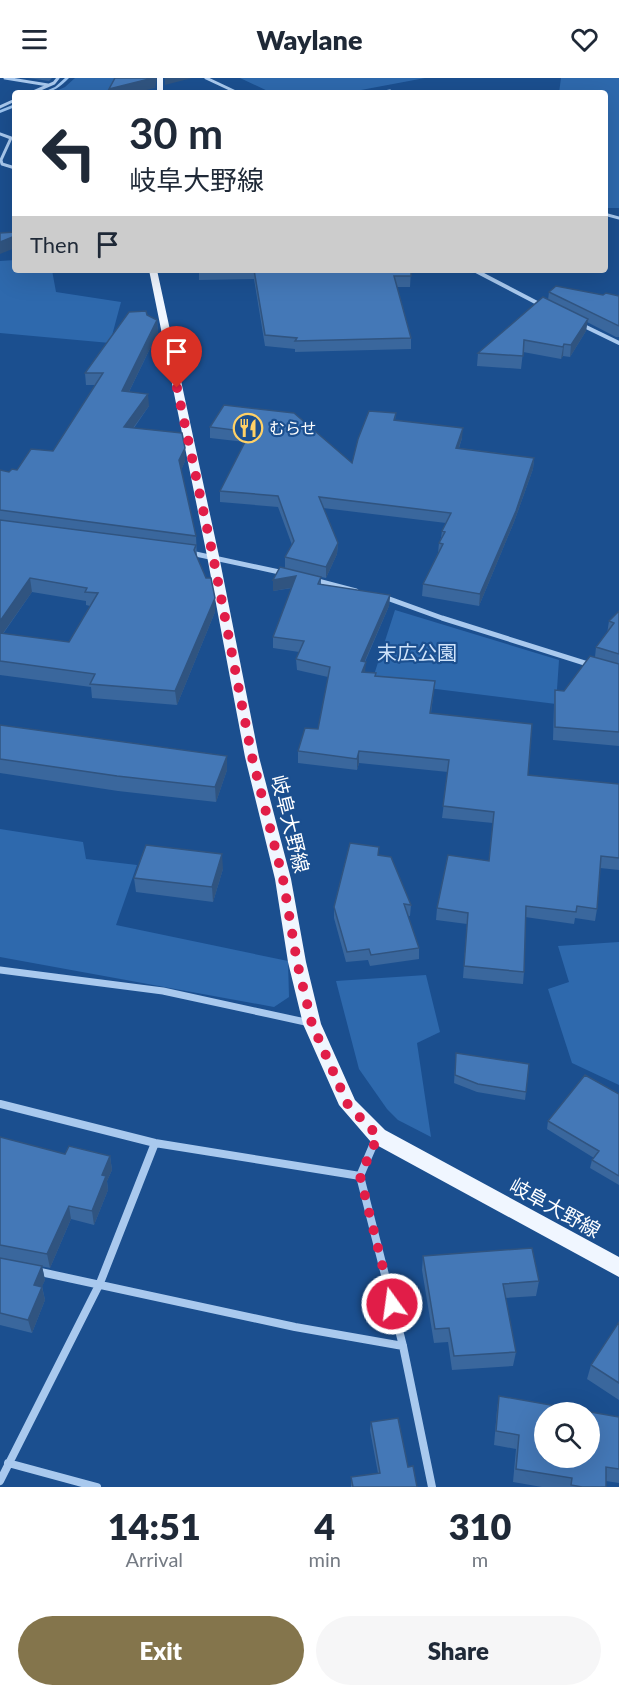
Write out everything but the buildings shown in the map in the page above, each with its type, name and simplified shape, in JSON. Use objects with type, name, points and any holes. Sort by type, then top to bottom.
[{"type":"main road","name":"岐阜大野線","points":[[154,273],[213,556],[252,757],[283,879],[297,962],[312,1024],[348,1105],[378,1136],[619,1268]]},
{"type":"street","points":[[5,78],[48,86]]},
{"type":"street","points":[[39,90],[58,78]]},
{"type":"street","points":[[206,78],[232,90]]},
{"type":"street","points":[[0,134],[11,138],[1,160],[2,164],[12,167]]},
{"type":"street","points":[[480,273],[552,311]]},
{"type":"street","points":[[581,324],[619,343]]},
{"type":"street","points":[[178,552],[213,556],[291,575]]},
{"type":"street","points":[[302,577],[368,594]]},
{"type":"street","points":[[380,596],[598,667]]},
{"type":"street","points":[[0,970],[163,991],[312,1024]]},
{"type":"street","points":[[0,1104],[155,1143],[360,1176]]},
{"type":"street","points":[[378,1136],[360,1176],[403,1346],[432,1487]]},
{"type":"street","points":[[0,1481],[100,1283],[155,1143]]},
{"type":"street","points":[[22,1268],[100,1283],[295,1327],[403,1346]]},
{"type":"street","points":[[8,1463],[97,1487]]},
{"type":"green space","points":[[75,78],[114,78],[113,90],[58,90]]},
{"type":"green space","points":[[240,78],[425,78],[361,90],[266,90]]},
{"type":"green space","points":[[561,78],[619,78],[619,208],[608,208],[608,90],[559,90]]},
{"type":"green space","points":[[12,260],[12,273],[53,273],[56,292],[121,302],[110,343],[0,333],[0,261]]},
{"type":"green space","name":"末広公園","points":[[395,610],[559,660],[556,704],[372,681]]},
{"type":"green space","points":[[0,829],[83,842],[86,859],[137,865],[116,925],[288,961],[289,997],[274,1007],[0,957]]},
{"type":"green space","points":[[619,942],[619,1085],[572,1063],[548,989],[569,982],[558,946]]},
{"type":"green space","points":[[426,975],[440,1032],[417,1043],[431,1137],[398,1120],[387,1109],[359,1069],[336,981]]},
{"type":"waterway","points":[[51,90],[67,78]]},
{"type":"waterway","points":[[0,112],[12,106]]},
{"type":"place","name":"むらせ","points":[[248,428]]},
{"type":"route","points":[[177,388],[213,556],[252,757],[283,879],[297,962],[312,1024],[348,1105],[378,1136],[360,1176],[392,1304]]}]
